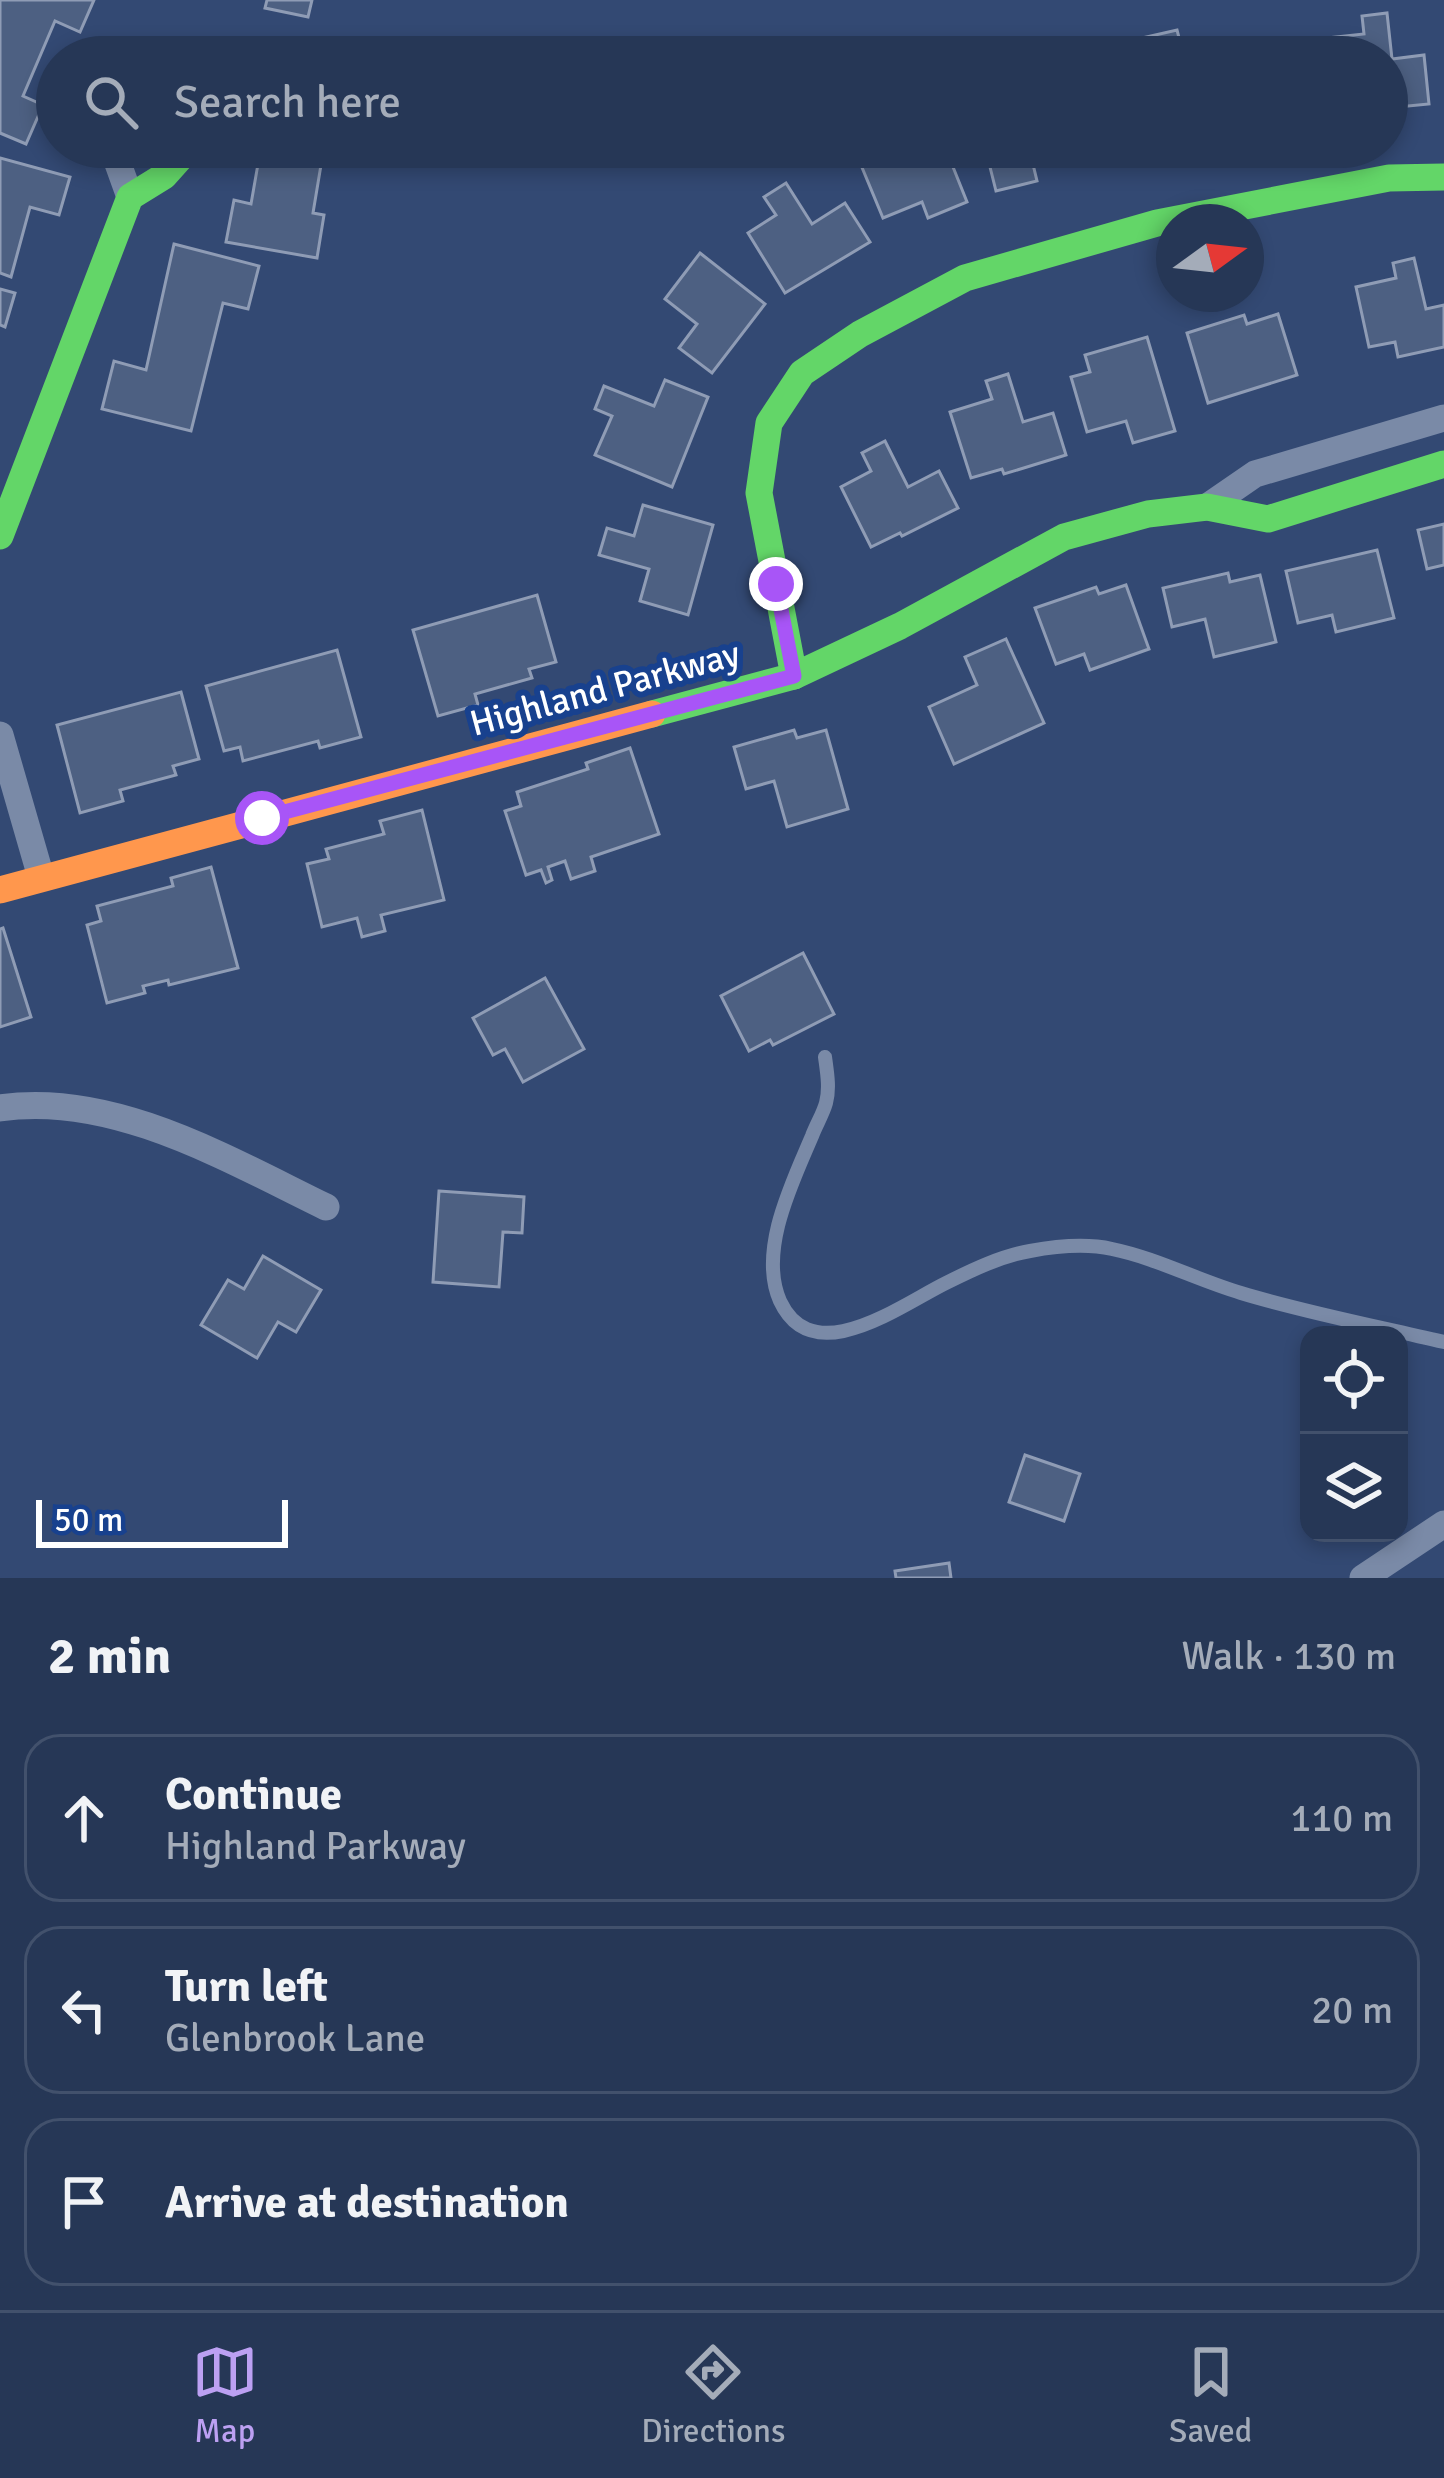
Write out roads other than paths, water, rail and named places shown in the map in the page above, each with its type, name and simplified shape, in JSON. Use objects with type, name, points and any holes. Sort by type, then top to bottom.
[{"type":"street","points":[[120,168],[130,197]]},
{"type":"street","points":[[0,536],[130,197],[171,168]]},
{"type":"street","points":[[794,676],[759,493],[769,423],[802,373],[860,334],[965,278],[1157,223],[1389,178],[1444,177]]},
{"type":"street","name":"Highland Parkway","points":[[1207,506],[1255,474],[1444,418]]},
{"type":"street","name":"Highland Parkway","points":[[0,890],[794,676],[900,626],[1064,537],[1148,514],[1207,506],[1268,519],[1444,464]]},
{"type":"street","points":[[0,735],[41,877]]},
{"type":"street","points":[[0,1108],[66,1107],[139,1122],[326,1208]]},
{"type":"street","points":[[1364,1578],[1444,1524]]},
{"type":"lane","points":[[825,1058],[826,1102],[775,1237],[772,1271],[788,1316],[810,1331],[853,1330],[988,1264],[1020,1253],[1078,1245],[1110,1248],[1240,1293],[1444,1342]]}]
